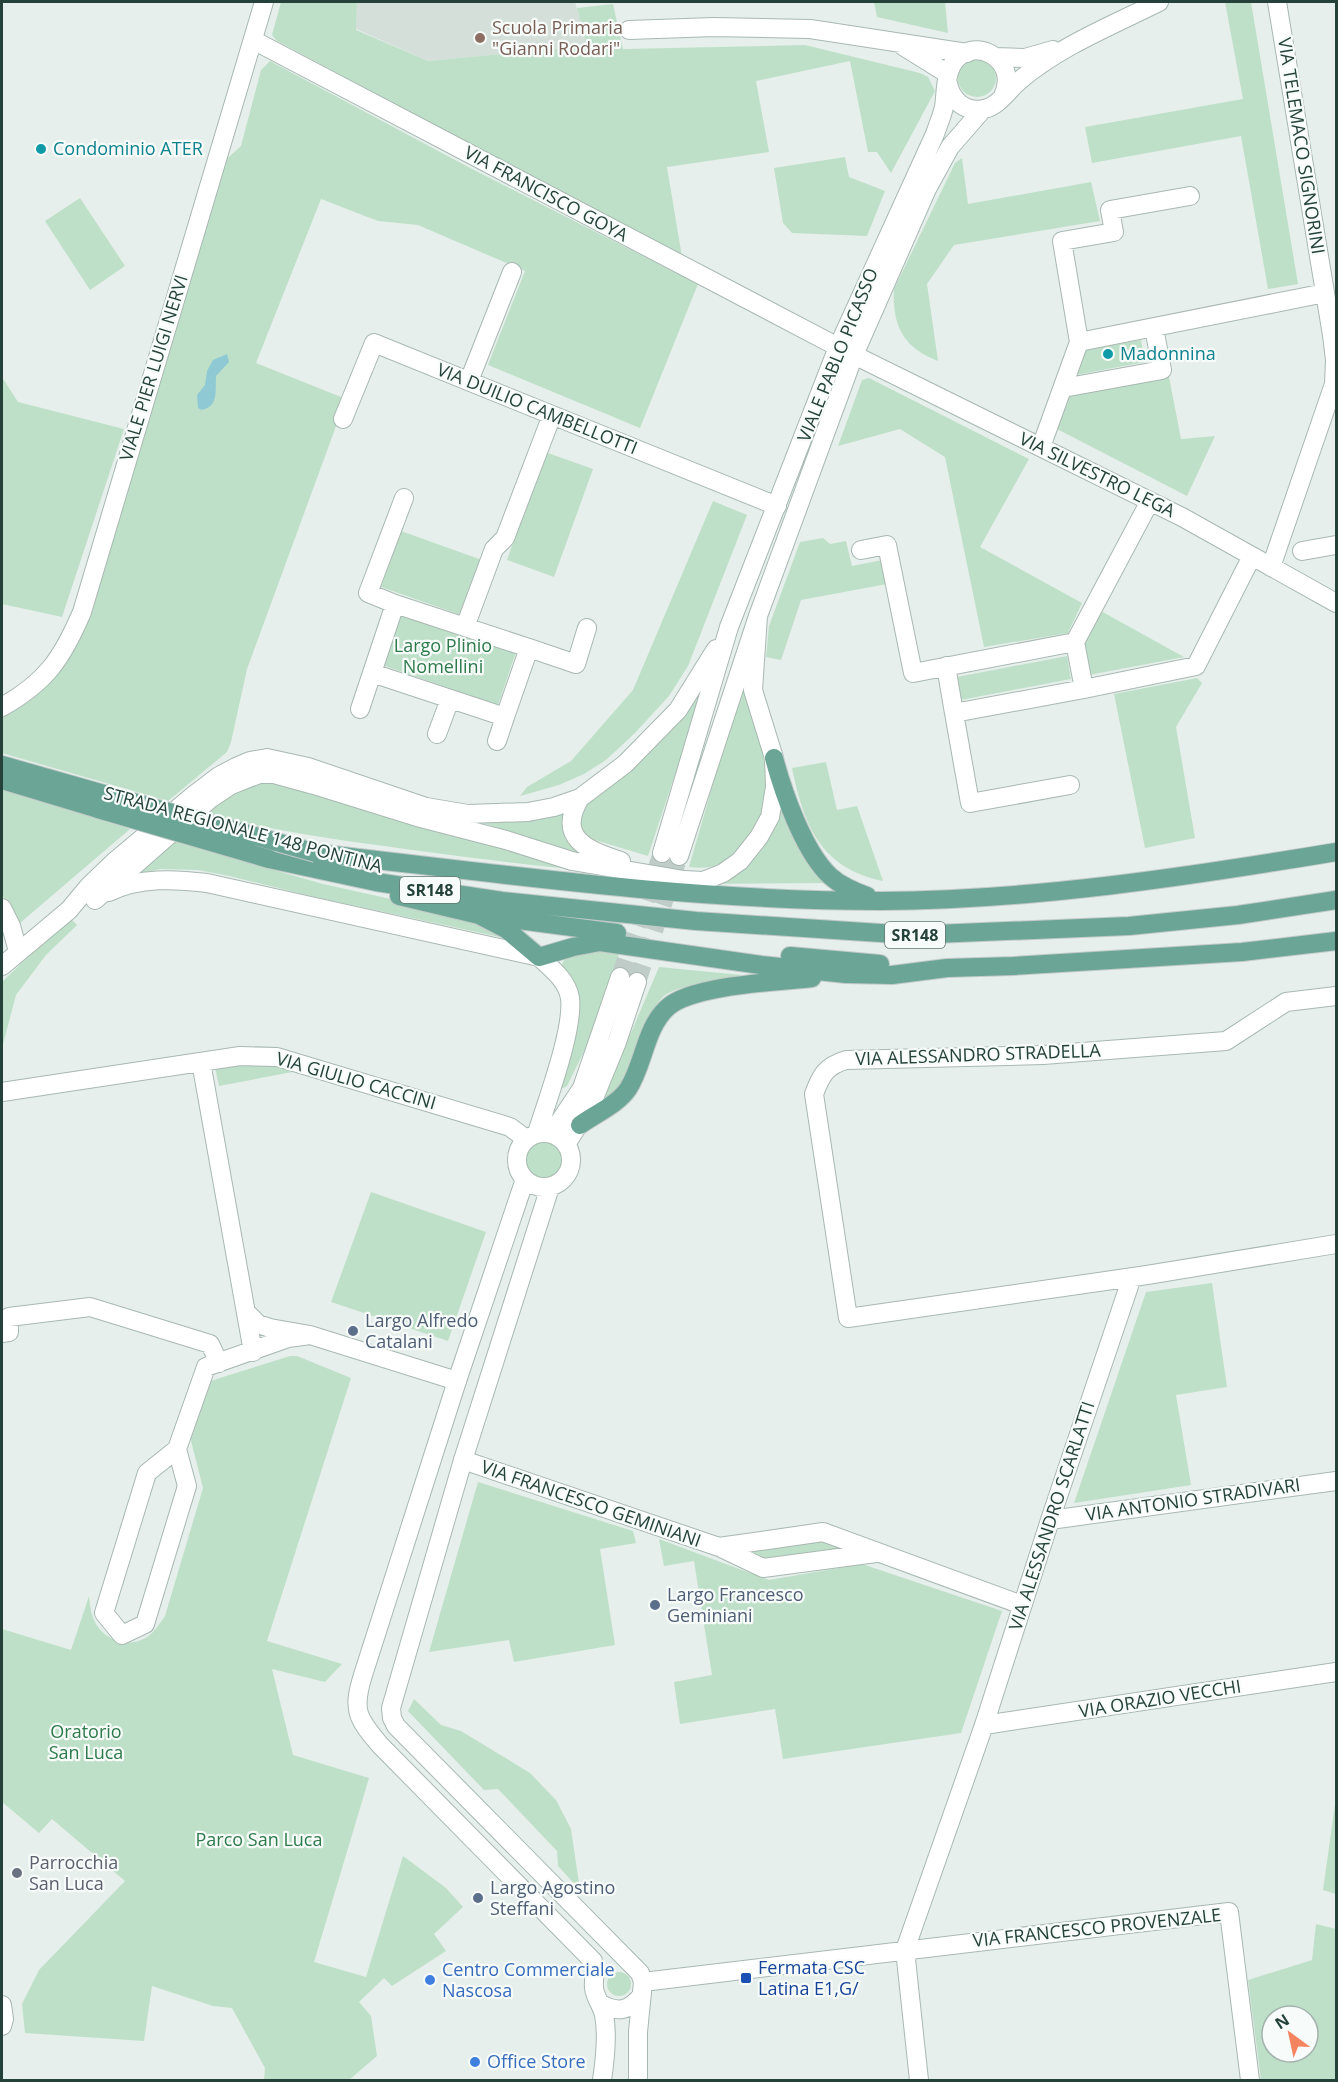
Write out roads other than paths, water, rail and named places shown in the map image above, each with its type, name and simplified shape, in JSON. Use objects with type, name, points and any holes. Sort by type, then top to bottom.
[{"type":"main road","points":[[774,758],[782,788],[800,829],[829,875],[848,889],[880,901]]},
{"type":"main road","name":"STRADA REGIONALE 148 PONTINA","points":[[2,765],[101,802],[269,859],[387,884],[502,901],[696,921],[911,935],[1129,926],[1238,915],[1336,900]]},
{"type":"main road","name":"STRADA REGIONALE 148 PONTINA","points":[[2,780],[316,853],[593,909]]},
{"type":"main road","points":[[316,853],[616,888],[767,898],[880,901],[965,899],[1097,887],[1229,870],[1336,852]]},
{"type":"main road","points":[[269,859],[329,879],[480,915],[762,954],[947,968]]},
{"type":"main road","points":[[480,915],[506,929],[539,957],[600,942],[761,965],[846,974],[892,975],[947,968],[1024,966],[1242,952],[1336,941]]},
{"type":"main road","points":[[580,1125],[619,1099],[627,1090],[639,1068],[660,1016],[669,1006],[682,998],[702,992],[748,985],[846,974]]},
{"type":"street","name":"VIALE PIER LUIGI NERVI","points":[[2,707],[28,691],[49,673],[69,642],[82,612],[264,2]]},
{"type":"street","name":"VIALE PABLO PICASSO","points":[[948,78],[943,111],[935,134],[846,351],[777,506],[729,627],[671,854],[758,616],[846,351],[950,147],[983,110],[994,105],[1028,74],[1081,41],[1159,2]]},
{"type":"street","name":"VIA TELEMACO SIGNORINI","points":[[1271,567],[1334,384],[1335,360],[1334,335],[1277,2]]},
{"type":"street","name":"VIALE PABLO PICASSO","points":[[629,30],[714,27],[810,29],[899,44],[967,53],[980,51],[996,57],[1025,58],[1081,41]]},
{"type":"street","name":"VIA FRANCISCO GOYA","points":[[253,40],[846,351]]},
{"type":"street","points":[[899,44],[948,78]]},
{"type":"street","points":[[967,53],[952,64],[948,78],[952,96],[963,106],[983,110]]},
{"type":"street","points":[[996,57],[1006,72],[1007,83],[1003,96]]},
{"type":"street","points":[[1041,447],[1079,342],[1062,241],[1114,232],[1110,210],[1190,196]]},
{"type":"street","points":[[469,381],[512,272]]},
{"type":"street","points":[[1079,342],[1325,293]]},
{"type":"street","points":[[1063,388],[1162,370],[1154,328]]},
{"type":"street","name":"VIA DUILIO CAMBELLOTTI","points":[[343,419],[374,343],[777,506]]},
{"type":"street","name":"VIA SILVESTRO LEGA","points":[[846,351],[1150,501],[1336,603]]},
{"type":"street","points":[[465,627],[494,549],[505,538],[552,415]]},
{"type":"street","points":[[404,498],[368,593],[576,664],[588,628]]},
{"type":"street","points":[[1084,689],[1075,642],[1150,501]]},
{"type":"street","points":[[861,550],[887,545],[913,673],[1075,642]]},
{"type":"street","points":[[1302,551],[1336,545]]},
{"type":"street","points":[[954,713],[1196,666],[1252,556]]},
{"type":"street","points":[[360,709],[395,604]]},
{"type":"street","name":"VIALE PABLO PICASSO","points":[[684,879],[703,880],[723,873],[740,861],[759,837],[770,818],[775,787],[774,758],[753,690],[758,616]]},
{"type":"street","name":"VIALE PABLO PICASSO","points":[[69,910],[89,886],[114,862],[194,795],[219,776],[250,761],[267,758],[308,767],[426,807],[468,814],[528,813],[580,798],[625,764],[678,710],[729,627]]},
{"type":"street","points":[[497,741],[529,648]]},
{"type":"street","points":[[946,666],[970,803],[1070,785]]},
{"type":"street","points":[[372,673],[506,717]]},
{"type":"street","points":[[437,734],[450,699]]},
{"type":"street","points":[[95,900],[210,799],[231,785],[259,774],[274,774],[314,785],[572,861],[684,879]]},
{"type":"street","points":[[580,798],[572,811],[572,826],[576,840],[588,849],[684,879]]},
{"type":"street","points":[[2,966],[69,910],[115,890],[153,881],[178,880],[237,888],[326,911],[539,957],[558,974],[570,996],[569,1018],[557,1068],[545,1137]]},
{"type":"street","points":[[2,908],[11,926],[18,951]]},
{"type":"street","points":[[545,1137],[569,1148],[571,1166],[563,1179],[550,1187],[536,1186],[525,1179],[517,1164],[517,1156],[545,1137],[580,1125],[606,1071],[628,979],[582,1088],[545,1137]]},
{"type":"street","name":"VIA ALESSANDRO STRADELLA","points":[[1132,1278],[849,1318],[814,1094],[820,1077],[826,1069],[846,1060],[1042,1055],[1226,1041],[1286,1002],[1336,996]]},
{"type":"street","name":"VIA GIULIO CACCINI","points":[[2,1092],[253,1055],[277,1057],[545,1137]]},
{"type":"street","points":[[201,1062],[253,1352]]},
{"type":"street","points":[[525,1179],[357,1692],[357,1712],[360,1720],[380,1745],[589,1955],[596,1967],[595,1995],[601,2004],[604,2018],[602,2080]]},
{"type":"street","points":[[550,1187],[463,1460],[391,1708],[392,1718],[396,1726],[639,1981]]},
{"type":"street","points":[[1132,1278],[1336,1244]]},
{"type":"street","points":[[497,1261],[524,1269]]},
{"type":"street","name":"VIA ALESSANDRO SCARLATTI","points":[[905,1950],[984,1725],[1132,1278]]},
{"type":"street","points":[[2,1333],[9,1332],[9,1317],[90,1307],[210,1344],[219,1363]]},
{"type":"street","points":[[246,1312],[258,1324],[270,1328],[310,1335],[457,1381]]},
{"type":"street","points":[[177,1449],[186,1486],[145,1623],[122,1635],[104,1613],[147,1473],[177,1449],[206,1367],[288,1338],[310,1335]]},
{"type":"street","name":"VIA FRANCESCO GEMINIANI","points":[[463,1460],[719,1547],[763,1568],[876,1552]]},
{"type":"street","name":"VIA ANTONIO STRADIVARI","points":[[1050,1520],[1336,1481]]},
{"type":"street","points":[[410,1526],[441,1535]]},
{"type":"street","name":"VIA FRANCESCO GEMINIANI","points":[[719,1547],[823,1532],[1022,1605]]},
{"type":"street","name":"VIA ORAZIO VECCHI","points":[[984,1725],[1336,1672]]},
{"type":"street","points":[[360,1720],[392,1718]]},
{"type":"street","name":"VIA FRANCESCO PROVENZALE","points":[[905,1950],[1229,1912],[1250,2080]]},
{"type":"street","points":[[639,1981],[905,1950],[918,2080]]},
{"type":"street","points":[[596,1976],[602,1968],[620,1961],[639,1981],[638,2080]]},
{"type":"street","points":[[601,2004],[612,2010],[624,2010],[633,2006],[639,1981]]},
{"type":"street","points":[[2,2005],[4,2019],[2,2026]]},
{"type":"water","points":[[227,354],[229,362],[216,376],[214,401],[202,410],[198,408],[197,395],[205,385],[207,371],[213,360]]},
{"type":"tunnel","points":[[620,977],[662,853]]},
{"type":"tunnel","points":[[637,982],[679,856]]},
{"type":"place","name":"Scuola Primaria \"Gianni Rodari\"","points":[[480,38]]},
{"type":"place","name":"Condominio ATER","points":[[41,149]]},
{"type":"place","name":"Madonnina","points":[[1108,354]]},
{"type":"place","name":"Largo Alfredo Catalani","points":[[353,1331]]},
{"type":"place","name":"Largo Francesco Geminiani","points":[[655,1605]]},
{"type":"place","name":"Parrocchia San Luca","points":[[17,1873]]},
{"type":"place","name":"Largo Agostino Steffani","points":[[478,1898]]},
{"type":"place","name":"Fermata CSC Latina E1,G/","points":[[746,1978]]},
{"type":"place","name":"Centro Commerciale Nascosa","points":[[430,1980]]},
{"type":"place","name":"Office Store","points":[[475,2062]]},
{"type":"park label","name":"Largo Plinio Nomellini","points":[[443,656]]},
{"type":"park label","name":"Oratorio San Luca","points":[[86,1742]]},
{"type":"park label","name":"Parco San Luca","points":[[259,1840]]}]
